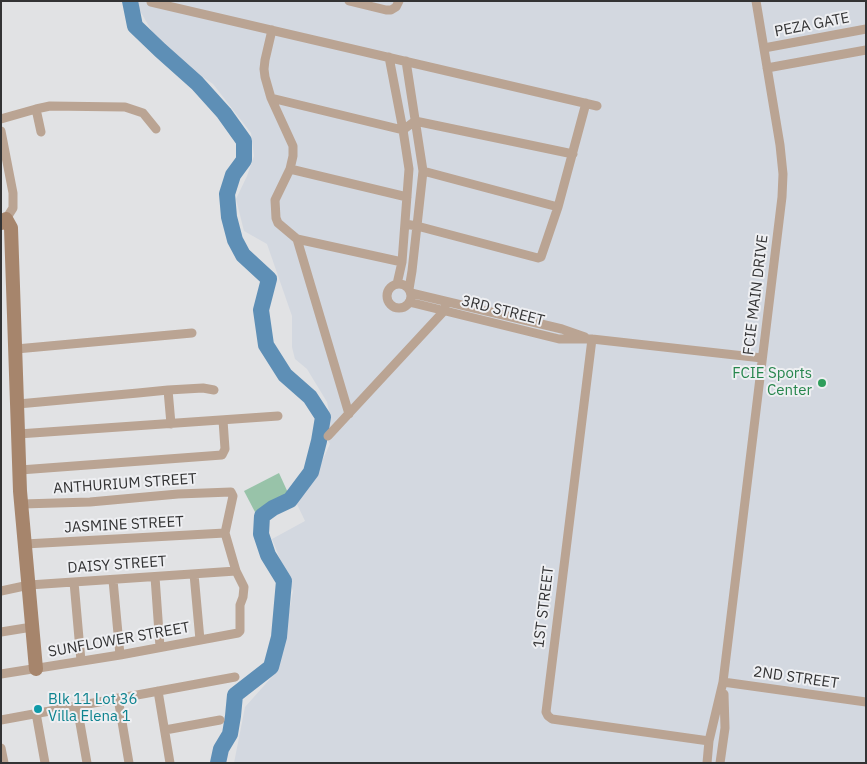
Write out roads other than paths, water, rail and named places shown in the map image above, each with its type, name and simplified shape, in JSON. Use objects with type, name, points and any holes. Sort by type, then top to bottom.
[{"type":"street","points":[[349,1],[386,10],[392,10],[399,1]]},
{"type":"street","name":"FCIE MAIN DRIVE","points":[[707,763],[709,741],[723,682],[783,186],[780,145],[756,1]]},
{"type":"street","points":[[151,2],[597,106]]},
{"type":"street","name":"PEZA GATE","points":[[764,48],[866,29]]},
{"type":"street","points":[[272,30],[264,60],[264,70],[271,98],[293,146],[294,156],[275,200],[278,224],[297,239],[402,262]]},
{"type":"street","points":[[767,68],[866,50]]},
{"type":"street","points":[[389,57],[409,169],[402,262],[397,284]]},
{"type":"street","points":[[406,61],[423,171],[410,295],[402,307],[398,308],[391,304],[387,298],[388,290],[397,284],[405,286],[410,295]]},
{"type":"street","points":[[271,98],[403,130],[415,122],[573,154]]},
{"type":"street","points":[[405,224],[538,258],[542,255],[558,207],[586,103]]},
{"type":"street","points":[[1,120],[36,108],[50,106],[125,107],[143,113],[156,128]]},
{"type":"street","points":[[36,108],[42,132]]},
{"type":"street","points":[[1,130],[14,192],[13,208],[4,221],[11,228],[20,470],[36,669]]},
{"type":"street","points":[[290,169],[407,197]]},
{"type":"street","points":[[423,171],[558,207]]},
{"type":"street","points":[[297,239],[349,414]]},
{"type":"street","name":"3RD STREET","points":[[410,295],[445,306],[562,329],[592,339],[762,358]]},
{"type":"street","points":[[328,436],[445,306]]},
{"type":"street","points":[[16,349],[192,333]]},
{"type":"street","name":"1ST STREET","points":[[592,339],[546,712],[552,719],[709,741]]},
{"type":"street","points":[[18,404],[168,390],[203,388],[214,390]]},
{"type":"street","points":[[168,390],[171,424]]},
{"type":"street","points":[[18,434],[278,416]]},
{"type":"street","points":[[20,470],[222,455],[225,449],[223,420]]},
{"type":"street","name":"ANTHURIUM STREET","points":[[22,504],[90,502],[178,494],[231,492],[233,496],[225,533]]},
{"type":"street","points":[[225,533],[236,571]]},
{"type":"street","name":"JASMINE STREET","points":[[25,544],[225,533]]},
{"type":"street","name":"DAISY STREET","points":[[1,591],[29,585],[236,571]]},
{"type":"street","name":"SUNFLOWER STREET","points":[[1,674],[120,655],[238,633],[240,630],[240,606],[244,587],[236,571]]},
{"type":"street","points":[[194,574],[200,640]]},
{"type":"street","points":[[155,576],[160,647]]},
{"type":"street","points":[[113,580],[120,655]]},
{"type":"street","points":[[74,582],[81,661]]},
{"type":"street","points":[[1,632],[32,627]]},
{"type":"street","points":[[1,720],[235,677]]},
{"type":"street","name":"FCIE MAIN DRIVE","points":[[720,763],[725,728],[723,682]]},
{"type":"street","name":"2ND STREET","points":[[723,682],[866,702]]},
{"type":"street","points":[[158,691],[170,763]]},
{"type":"street","points":[[118,698],[129,763]]},
{"type":"street","points":[[77,706],[87,763]]},
{"type":"street","points":[[36,713],[45,763]]},
{"type":"street","points":[[165,730],[220,720]]},
{"type":"street","points":[[1,748],[4,763]]},
{"type":"waterway","points":[[130,1],[135,26],[197,83],[224,113],[244,141],[244,160],[233,175],[227,194],[229,217],[235,240],[243,255],[269,279],[261,310],[266,345],[285,375],[310,397],[323,417],[311,472],[290,500],[262,516],[261,534],[268,555],[284,581],[279,637],[271,667],[235,695],[230,734],[221,749],[218,763]]},
{"type":"place","name":"FCIE Sports Center","points":[[822,383]]},
{"type":"place","name":"Blk 11 Lot 36 Villa Elena 1","points":[[38,709]]}]
